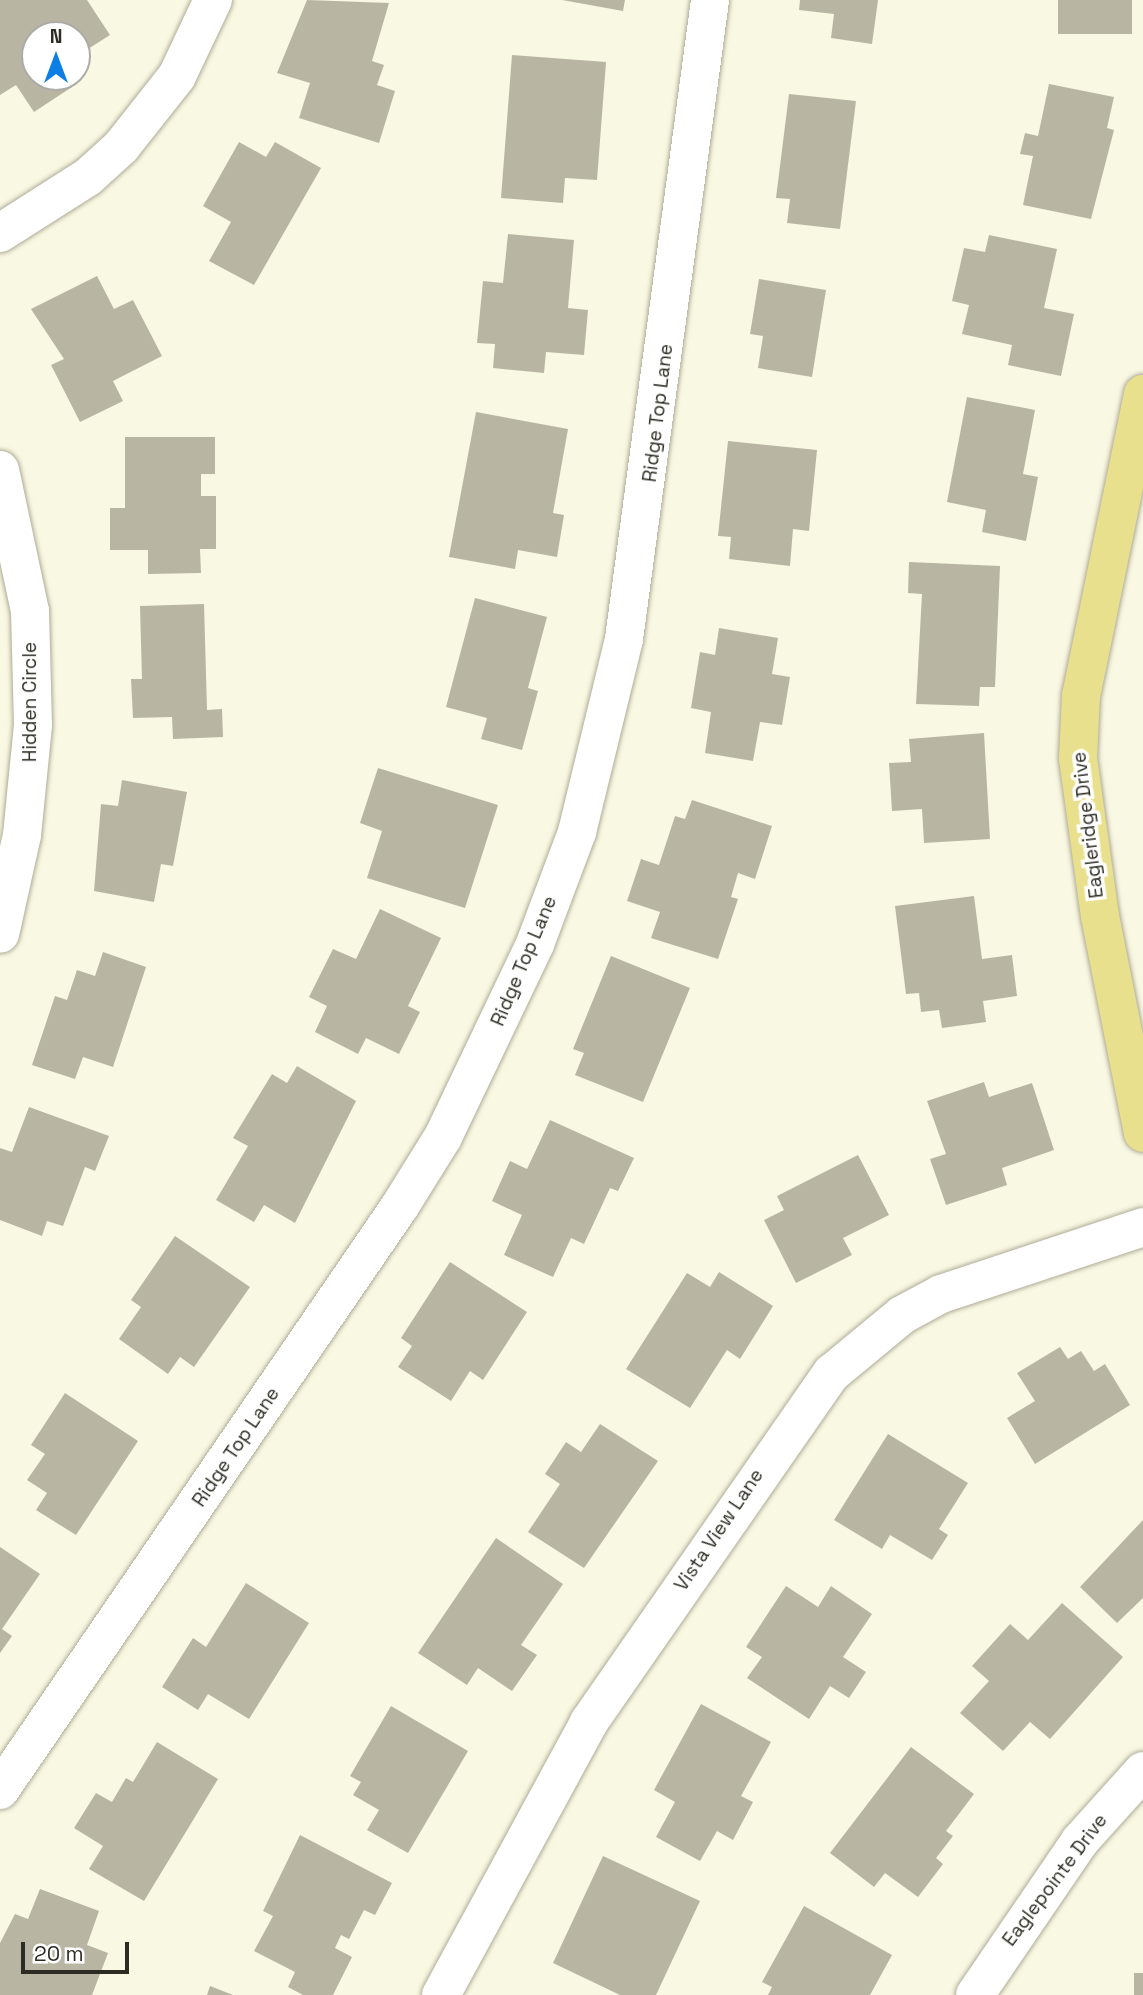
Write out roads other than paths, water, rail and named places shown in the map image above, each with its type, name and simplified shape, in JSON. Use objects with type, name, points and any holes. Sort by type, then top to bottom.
[{"type":"main road","name":"Eagleridge Drive","points":[[1143,394],[1081,695],[1078,758],[1100,916],[1143,1133]]},
{"type":"street","points":[[0,233],[70,190],[121,147],[177,76],[213,0]]},
{"type":"street","name":"Ridge Top Lane","points":[[0,1790],[400,1206],[443,1137],[535,944],[577,832],[624,639],[710,0]]},
{"type":"street","name":"Hidden Circle","points":[[0,470],[30,611],[33,725],[22,835],[0,934]]},
{"type":"street","name":"Vista View Lane","points":[[441,1995],[589,1722],[832,1373],[902,1315],[941,1294],[1143,1227]]},
{"type":"street","name":"Eaglepointe Drive","points":[[975,1995],[1080,1841],[1142,1775]]}]
